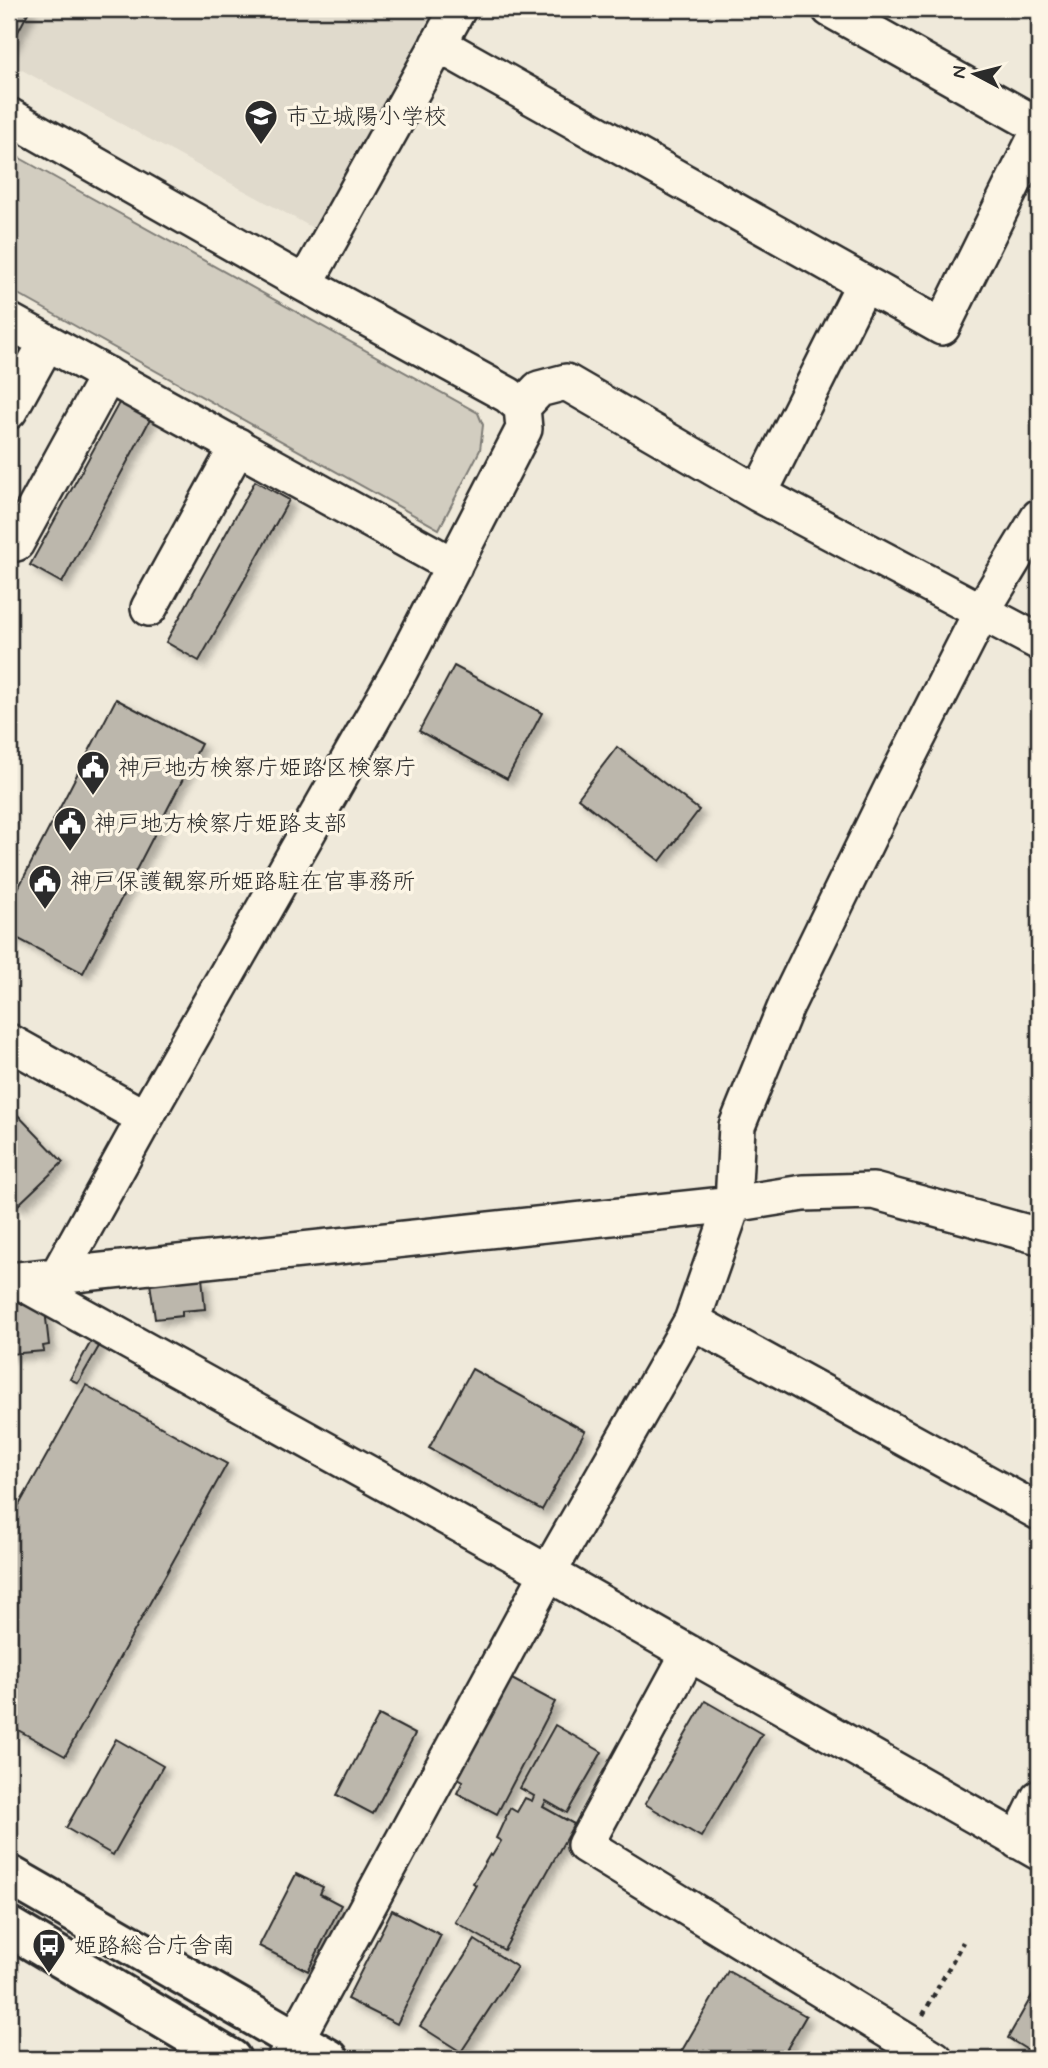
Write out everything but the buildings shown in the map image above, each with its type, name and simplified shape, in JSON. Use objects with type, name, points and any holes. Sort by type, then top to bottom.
[{"type":"main road","points":[[9,1875],[291,2049],[329,2059]]},
{"type":"main road","points":[[9,1927],[232,2059]]},
{"type":"street","points":[[305,284],[458,9]]},
{"type":"street","points":[[438,44],[942,327],[1039,129],[830,9]]},
{"type":"street","points":[[9,116],[305,284],[508,395],[522,407],[524,429],[401,670],[57,1277]]},
{"type":"street","points":[[759,494],[864,284]]},
{"type":"street","points":[[9,321],[454,565]]},
{"type":"street","points":[[9,411],[47,342]]},
{"type":"street","points":[[9,538],[16,543],[108,375]]},
{"type":"street","points":[[522,407],[539,389],[566,382],[759,494],[1039,642]]},
{"type":"street","points":[[149,608],[238,446]]},
{"type":"street","points":[[291,2049],[548,1573],[692,1321],[733,1204],[737,1126],[786,1006],[982,611],[1039,517]]},
{"type":"street","points":[[9,1042],[145,1118]]},
{"type":"street","points":[[13,1280],[733,1204],[803,1194],[873,1191],[1039,1236]]},
{"type":"street","points":[[13,1280],[548,1573],[1029,1847],[1039,1798]]},
{"type":"street","points":[[692,1321],[1039,1512]]},
{"type":"street","points":[[689,1653],[584,1844],[913,2054]]},
{"type":"path","points":[[913,2054],[963,1942]]},
{"type":"shaded area","name":"市立城陽小学校","points":[[9,9],[434,9],[315,229],[9,63]]},
{"type":"shaded area","points":[[9,152],[478,413],[483,425],[480,450],[439,529],[9,289]]},
{"type":"place","name":"市立城陽小学校","points":[[261,146]]},
{"type":"place","name":"神戸地方検察庁姫路区検察庁","points":[[93,797]]},
{"type":"place","name":"神戸地方検察庁姫路支部","points":[[70,853]]},
{"type":"place","name":"神戸保護観察所姫路駐在官事務所","points":[[45,911]]},
{"type":"place","name":"姫路総合庁舎南","points":[[49,1975]]}]
